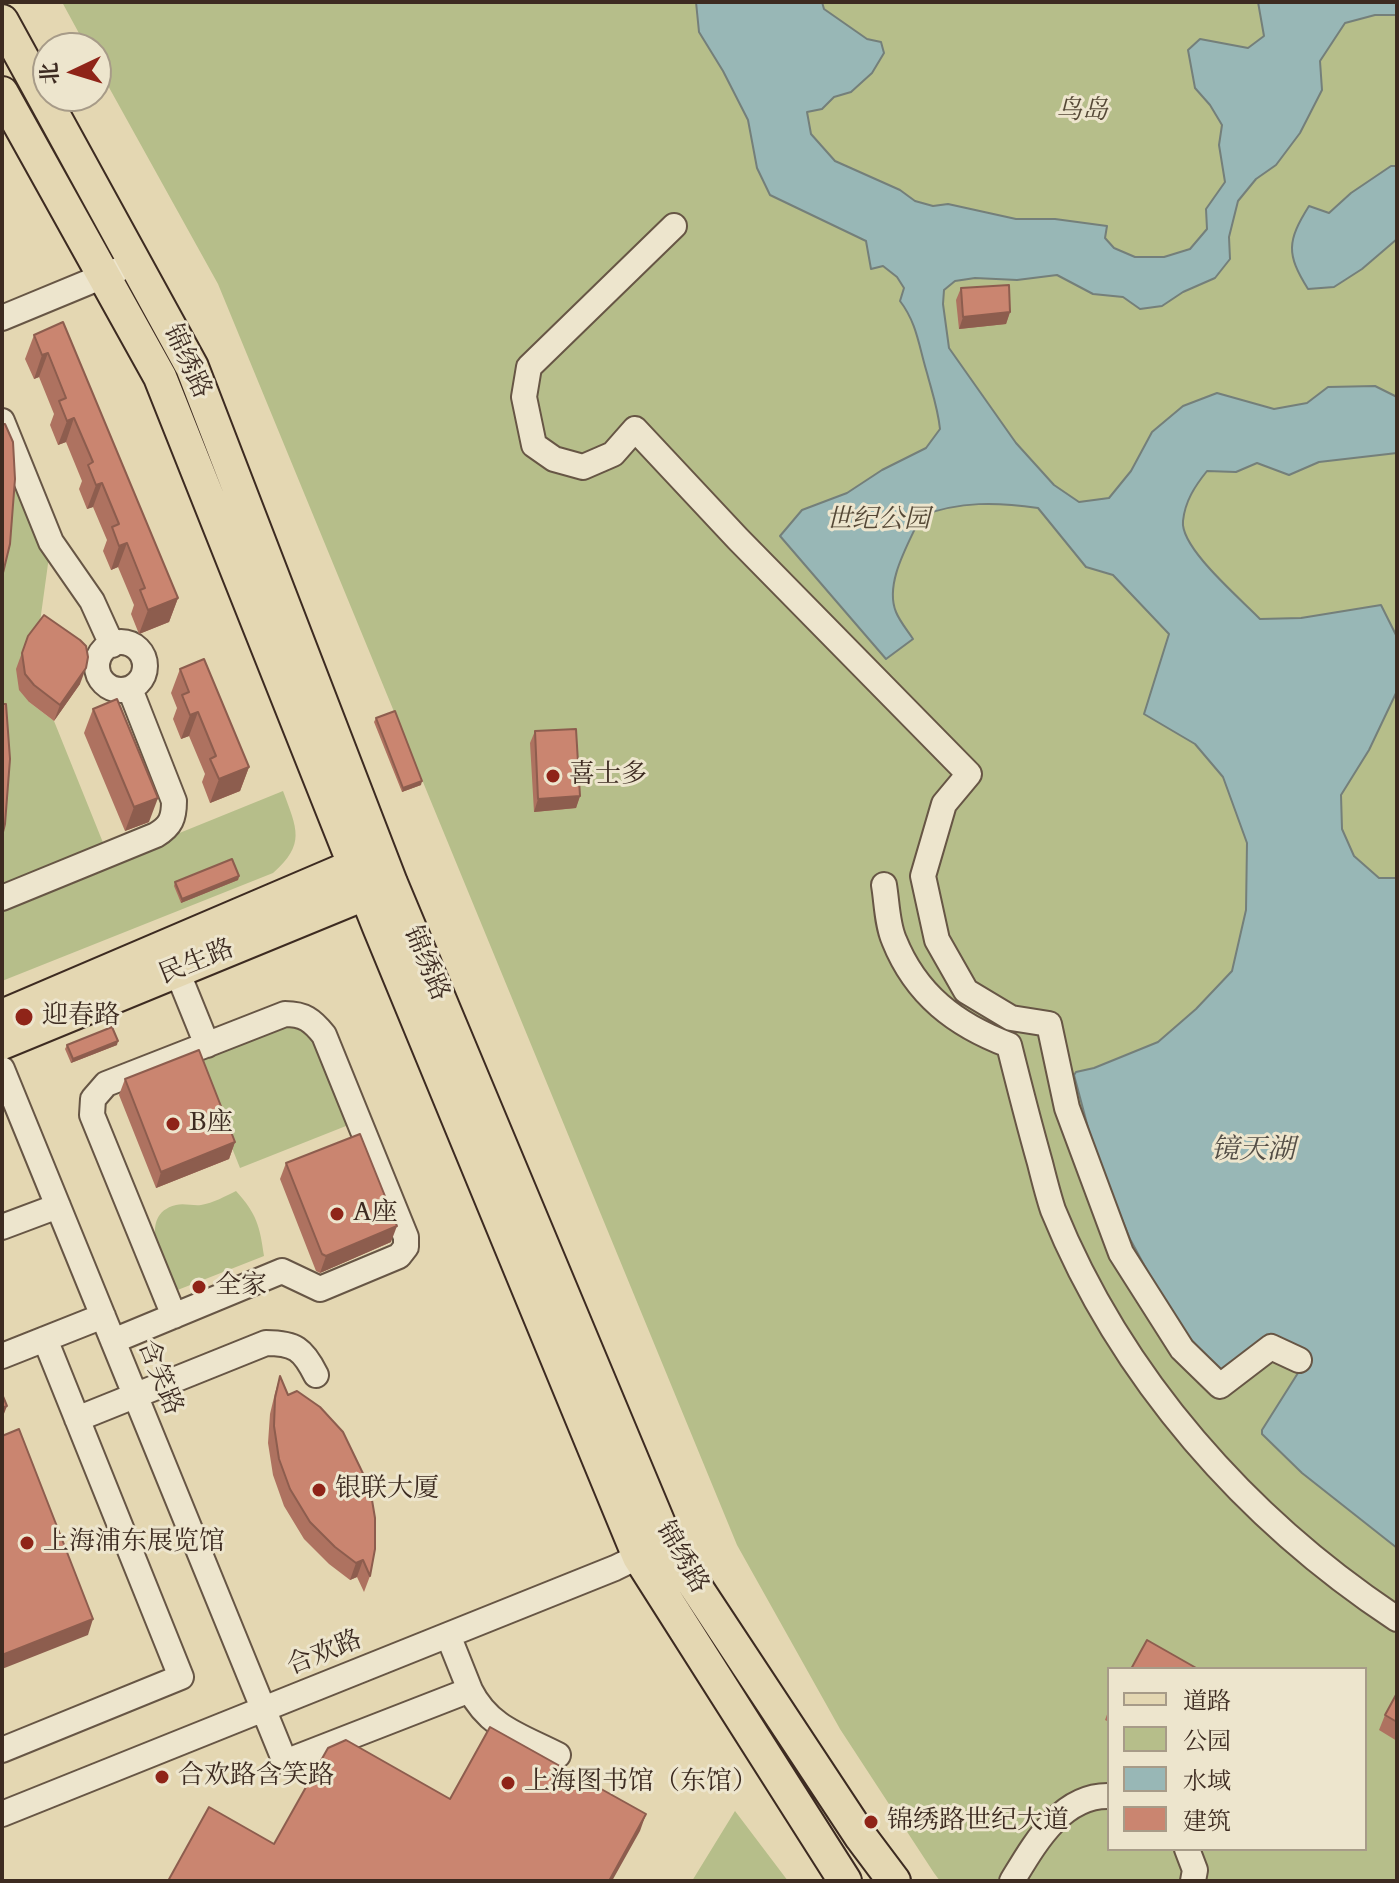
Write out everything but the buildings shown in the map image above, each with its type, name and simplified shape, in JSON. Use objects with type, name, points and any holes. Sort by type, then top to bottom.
[{"type":"main road","name":"锦绣路","points":[[2,21],[192,367],[373,874]]},
{"type":"main road","name":"锦绣路","points":[[5,107],[160,377],[373,874],[653,1550],[845,1881]]},
{"type":"main road","name":"民生路","points":[[2,1043],[177,971],[373,874]]},
{"type":"main road","name":"民生路","points":[[2,1016],[373,874]]},
{"type":"main road","name":"锦绣路","points":[[653,1550],[894,1881]]},
{"type":"street","points":[[674,226],[529,367],[524,397],[534,445],[554,459],[583,467],[613,454],[635,429],[738,539],[969,774],[944,804],[923,876],[937,940],[966,991],[1011,1018],[1049,1024],[1067,1108],[1121,1253],[1182,1349],[1220,1386],[1271,1347],[1299,1360]]},
{"type":"street","points":[[2,318],[104,277],[135,261]]},
{"type":"street","points":[[2,421],[51,542],[92,601],[112,645],[100,656],[98,671],[101,679],[114,689],[130,689],[174,801],[174,814],[168,828],[156,835],[2,898]]},
{"type":"street","points":[[884,885],[893,939],[916,982],[949,1016],[982,1035],[1009,1045],[1053,1209],[1089,1286],[1133,1360],[1192,1441],[1262,1511],[1356,1592],[1397,1619]]},
{"type":"street","points":[[177,971],[207,1045]]},
{"type":"street","points":[[113,1341],[174,1316],[282,1271],[320,1289],[399,1256],[406,1247],[406,1237],[324,1035],[312,1021],[300,1014],[285,1014],[106,1084],[93,1099],[92,1115],[174,1316]]},
{"type":"street","name":"含笑路","points":[[2,1069],[285,1762],[470,1690]]},
{"type":"street","points":[[2,1227],[58,1206]]},
{"type":"street","points":[[2,1356],[103,1316]]},
{"type":"street","points":[[2,1750],[181,1677],[45,1339]]},
{"type":"street","points":[[77,1419],[266,1343],[286,1343],[305,1354],[316,1375]]},
{"type":"street","name":"合欢路","points":[[2,1814],[653,1550]]},
{"type":"street","points":[[448,1635],[480,1710],[494,1722],[558,1755]]},
{"type":"street","points":[[1012,1881],[1038,1839],[1066,1810],[1092,1796],[1107,1796]]},
{"type":"street","points":[[1188,1851],[1195,1870],[1193,1881]]},
{"type":"green space","name":"世纪公园","points":[[62,2],[1397,2],[1397,1881],[940,1881],[934,1873],[840,1729],[737,1545],[218,284],[112,93],[112,32],[78,32]]},
{"type":"green space","points":[[2,421],[51,542],[29,702],[54,721],[108,855],[2,898]]},
{"type":"green space","points":[[283,791],[296,835],[290,853],[273,873],[2,981],[2,905]]},
{"type":"green space","points":[[296,1023],[316,1039],[351,1124],[240,1168],[196,1058],[283,1024]]},
{"type":"green space","points":[[236,1191],[256,1221],[264,1256],[175,1291],[156,1243],[157,1219],[176,1205],[206,1204]]},
{"type":"green space","points":[[735,1811],[788,1881],[692,1881]]},
{"type":"water","name":"镜天湖","points":[[696,2],[822,2],[824,9],[867,39],[881,42],[884,53],[872,73],[851,92],[834,97],[822,109],[807,112],[811,134],[835,161],[900,190],[915,201],[933,206],[948,204],[1016,219],[1055,219],[1107,226],[1105,238],[1114,248],[1135,257],[1164,257],[1190,249],[1207,229],[1206,209],[1225,182],[1219,145],[1222,125],[1195,88],[1188,50],[1200,39],[1248,48],[1264,36],[1258,2],[1397,2],[1397,15],[1375,15],[1345,23],[1320,61],[1322,90],[1300,133],[1276,165],[1256,179],[1238,201],[1229,237],[1230,259],[1215,278],[1183,292],[1162,306],[1140,309],[1123,297],[1093,294],[1057,275],[1017,280],[975,278],[955,281],[944,290],[943,304],[949,348],[1016,443],[1054,485],[1079,502],[1109,498],[1131,471],[1152,432],[1183,406],[1217,393],[1274,409],[1307,403],[1328,387],[1375,386],[1397,397],[1397,453],[1319,462],[1289,475],[1257,463],[1236,472],[1207,471],[1191,494],[1183,521],[1191,545],[1201,559],[1260,619],[1301,618],[1381,605],[1397,637],[1397,691],[1369,750],[1341,795],[1342,829],[1354,856],[1379,878],[1397,878],[1397,1548],[1302,1473],[1262,1434],[1303,1365],[1277,1340],[1222,1374],[1175,1322],[1130,1239],[1094,1150],[1074,1075],[1158,1042],[1196,1009],[1232,971],[1246,910],[1247,843],[1223,777],[1195,744],[1144,714],[1169,634],[1113,575],[1086,567],[1038,508],[964,505],[921,516],[895,576],[893,589],[896,612],[913,639],[886,659],[780,536],[802,510],[847,493],[882,470],[926,448],[940,429],[939,422],[917,336],[900,301],[904,288],[897,277],[883,266],[871,269],[866,241],[770,195],[757,168],[748,120],[699,32]]},
{"type":"water","points":[[1391,166],[1397,166],[1397,239],[1362,269],[1334,287],[1308,289],[1296,266],[1292,248],[1296,229],[1309,206],[1329,213],[1351,193]]},
{"type":"place","name":"喜士多","points":[[553,776]]},
{"type":"place","name":"迎春路","points":[[24,1017]]},
{"type":"place","name":"B座","points":[[173,1124]]},
{"type":"place","name":"A座","points":[[337,1214]]},
{"type":"place","name":"全家","points":[[199,1287]]},
{"type":"place","name":"银联大厦","points":[[319,1490]]},
{"type":"place","name":"上海浦东展览馆","points":[[27,1543]]},
{"type":"place","name":"合欢路含笑路","points":[[162,1777]]},
{"type":"place","name":"上海图书馆（东馆）","points":[[508,1783]]},
{"type":"place","name":"锦绣路世纪大道","points":[[871,1822]]},
{"type":"park label","name":"鸟岛","points":[[1082,112]]}]
